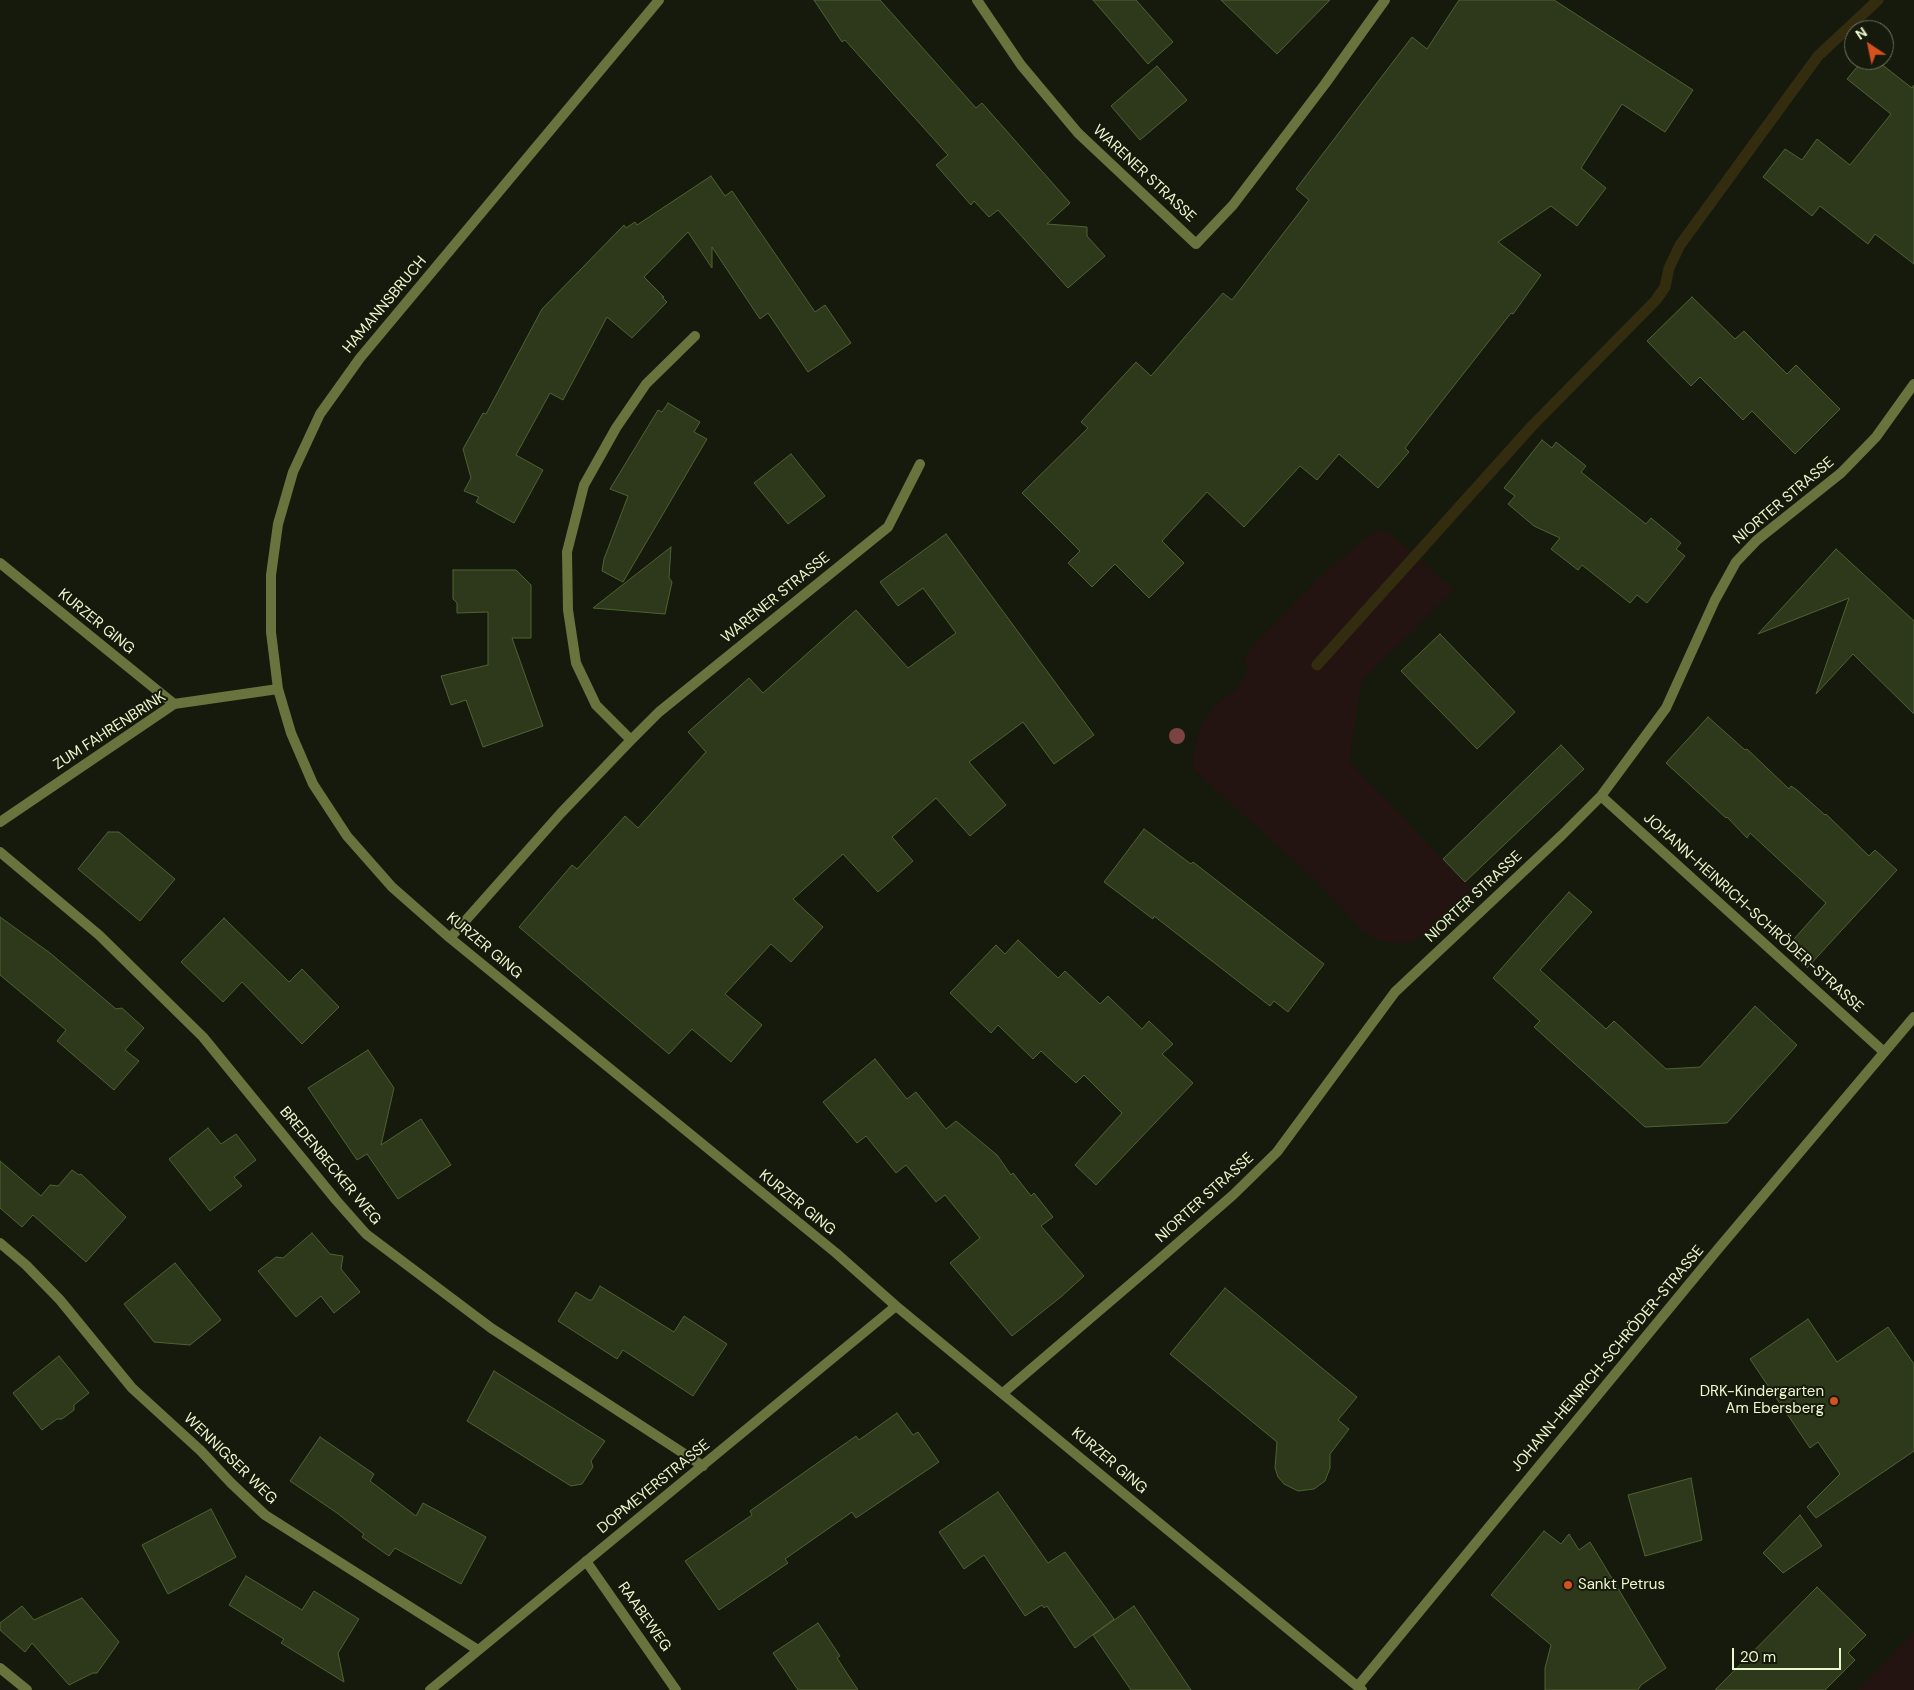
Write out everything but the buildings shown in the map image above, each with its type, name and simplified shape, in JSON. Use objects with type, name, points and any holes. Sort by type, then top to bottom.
[{"type":"street","name":"HAMANNSBRUCH","points":[[278,689],[271,622],[271,575],[278,524],[293,472],[320,414],[360,358],[659,0]]},
{"type":"street","name":"WARENER STRASSE","points":[[977,0],[1021,65],[1078,133],[1196,244],[1233,205],[1385,0]]},
{"type":"street","points":[[631,740],[596,705],[576,663],[568,610],[567,552],[584,485],[616,428],[646,384],[695,336]]},
{"type":"street","name":"NIORTER STRASSE","points":[[1003,1393],[1156,1263],[1233,1195],[1277,1152],[1395,992],[1601,796],[1666,708],[1715,600],[1736,562],[1757,540],[1842,473],[1876,437],[1914,384]]},
{"type":"street","name":"WARENER STRASSE","points":[[450,938],[561,813],[631,740],[667,706],[888,527],[920,464]]},
{"type":"street","name":"KURZER GING","points":[[0,563],[174,704]]},
{"type":"street","name":"ZUM FAHRENBRINK","points":[[0,822],[174,704],[278,689]]},
{"type":"street","name":"KURZER GING","points":[[278,689],[292,733],[313,784],[347,836],[392,887],[450,938],[836,1253],[896,1306],[1360,1688]]},
{"type":"street","name":"JOHANN-HEINRICH-SCHRÖDER-STRASSE","points":[[1601,796],[1884,1052]]},
{"type":"street","name":"BREDENBECKER WEG","points":[[0,852],[99,935],[203,1037],[366,1234],[491,1328],[703,1466]]},
{"type":"street","name":"JOHANN-HEINRICH-SCHRÖDER-STRASSE","points":[[1360,1688],[1693,1279],[1914,1016]]},
{"type":"street","name":"WENNIGSER WEG","points":[[0,1243],[26,1265],[60,1300],[132,1388],[201,1451],[265,1515],[478,1650]]},
{"type":"street","name":"DOPMEYERSTRASSE","points":[[430,1690],[896,1306]]},
{"type":"street","name":"RAABEWEG","points":[[586,1562],[676,1690]]},
{"type":"street","points":[[0,1668],[27,1690]]},
{"type":"shaded area","points":[[1378,530],[1386,531],[1454,590],[1362,680],[1349,762],[1474,892],[1431,931],[1408,943],[1382,942],[1361,929],[1316,880],[1194,770],[1192,759],[1200,729],[1214,706],[1236,690],[1248,671],[1245,657],[1258,640],[1320,577],[1358,544]]},
{"type":"shaded area","points":[[1914,1632],[1914,1690],[1857,1690]]},
{"type":"waterway","points":[[1317,665],[1532,426],[1656,300],[1665,287],[1669,268],[1680,245],[1818,56],[1878,0]]},
{"type":"place","name":"DRK-Kindergarten Am Ebersberg","points":[[1834,1401]]},
{"type":"place","name":"Sankt Petrus","points":[[1568,1585]]}]
